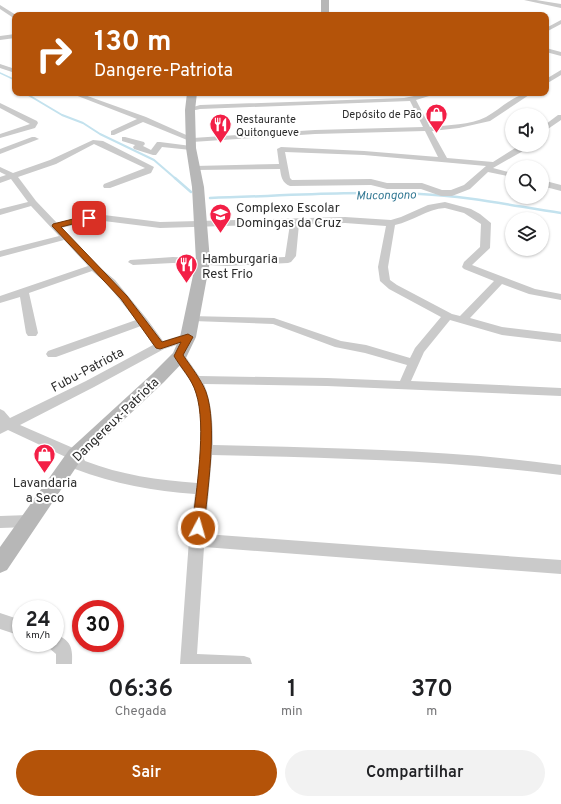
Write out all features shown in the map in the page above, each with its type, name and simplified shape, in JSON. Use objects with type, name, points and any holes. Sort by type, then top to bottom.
[{"type":"street","points":[[527,0],[561,6]]},
{"type":"street","points":[[320,12],[325,3]]},
{"type":"street","points":[[0,6],[12,15]]},
{"type":"street","points":[[549,28],[561,22]]},
{"type":"street","points":[[0,38],[12,36]]},
{"type":"street","points":[[549,51],[561,54]]},
{"type":"street","points":[[0,66],[12,71]]},
{"type":"street","points":[[549,80],[561,72]]},
{"type":"street","points":[[80,96],[143,119],[191,144]]},
{"type":"street","points":[[187,96],[191,109]]},
{"type":"street","points":[[188,337],[193,318],[203,261],[198,191],[191,144],[192,96]]},
{"type":"street","points":[[191,109],[200,107],[412,99],[424,96]]},
{"type":"street","points":[[125,139],[141,144],[137,147],[153,153],[160,144],[191,144],[238,136],[428,129],[459,126],[480,122],[498,114],[525,96]]},
{"type":"street","points":[[412,99],[444,160]]},
{"type":"street","points":[[0,105],[34,122],[32,126],[0,136]]},
{"type":"street","points":[[549,126],[561,117]]},
{"type":"street","points":[[114,133],[143,119]]},
{"type":"street","points":[[0,152],[35,139]]},
{"type":"street","points":[[0,180],[53,162],[93,142],[100,143],[150,167],[148,171],[107,186]]},
{"type":"street","points":[[505,172],[490,166],[444,160],[281,149],[286,179],[292,184],[370,182],[398,187],[422,186],[435,192],[446,194],[464,189],[490,166],[513,152]]},
{"type":"street","points":[[194,168],[250,168],[284,166]]},
{"type":"street","points":[[0,169],[13,176],[33,203],[94,267],[111,282],[143,321],[160,346]]},
{"type":"street","points":[[549,185],[561,188]]},
{"type":"street","points":[[0,212],[33,203]]},
{"type":"street","points":[[56,226],[96,217],[160,225],[348,220],[391,222],[425,208],[439,205],[464,209],[478,216],[486,223],[487,231],[485,248],[467,264],[467,267],[533,292],[561,297]]},
{"type":"street","points":[[133,262],[173,260],[227,263],[288,260],[291,256],[295,222]]},
{"type":"street","points":[[391,222],[383,267],[385,281],[393,287],[448,316],[502,330],[561,338]]},
{"type":"street","points":[[0,254],[66,237]]},
{"type":"street","points":[[0,300],[94,267]]},
{"type":"street","points":[[462,320],[501,279]]},
{"type":"street","points":[[24,292],[32,333]]},
{"type":"street","points":[[404,384],[419,351],[448,316]]},
{"type":"street","points":[[193,318],[274,321],[339,344],[366,349],[414,363]]},
{"type":"street","points":[[52,354],[143,321]]},
{"type":"street","name":"Fubu-Patriota","points":[[4,427],[90,384],[160,346],[188,337]]},
{"type":"street","name":"Dangereux-Patriota","points":[[0,564],[76,455],[158,378],[178,356],[188,337]]},
{"type":"street","points":[[178,356],[195,380],[201,393],[205,412],[205,450],[196,540],[188,663],[244,664]]},
{"type":"street","points":[[195,380],[265,380],[404,384],[561,392]]},
{"type":"street","points":[[0,414],[4,427],[76,455],[80,466],[100,474],[167,486],[202,490]]},
{"type":"street","points":[[205,450],[385,454],[477,459],[561,470]]},
{"type":"street","points":[[0,522],[29,521]]},
{"type":"street","points":[[196,540],[561,567]]},
{"type":"street","points":[[0,620],[12,625]]},
{"type":"street","points":[[64,650],[64,664]]},
{"type":"waterway","name":"Mucongono","points":[[0,73],[12,79]]},
{"type":"waterway","name":"Mucongono","points":[[30,96],[62,115],[83,123],[100,134],[154,160],[176,179]]},
{"type":"waterway","name":"Mucongono","points":[[175,178],[191,192]]},
{"type":"waterway","name":"Mucongono","points":[[210,198],[341,193],[420,194],[473,199],[561,213]]},
{"type":"place","name":"Depósito de Pão","points":[[437,134]]},
{"type":"place","name":"Restaurante Quitongueve","points":[[220,144]]},
{"type":"place","name":"Complexo Escolar Domingas da Cruz","points":[[221,234]]},
{"type":"place","name":"Hamburgaria Rest Frio","points":[[186,284]]},
{"type":"place","name":"Lavandaria a Seco","points":[[45,474]]},
{"type":"route","points":[[89,218],[56,226],[124,297],[160,346],[188,337],[178,356],[195,380],[201,393],[205,412],[205,450],[198,528]]}]
